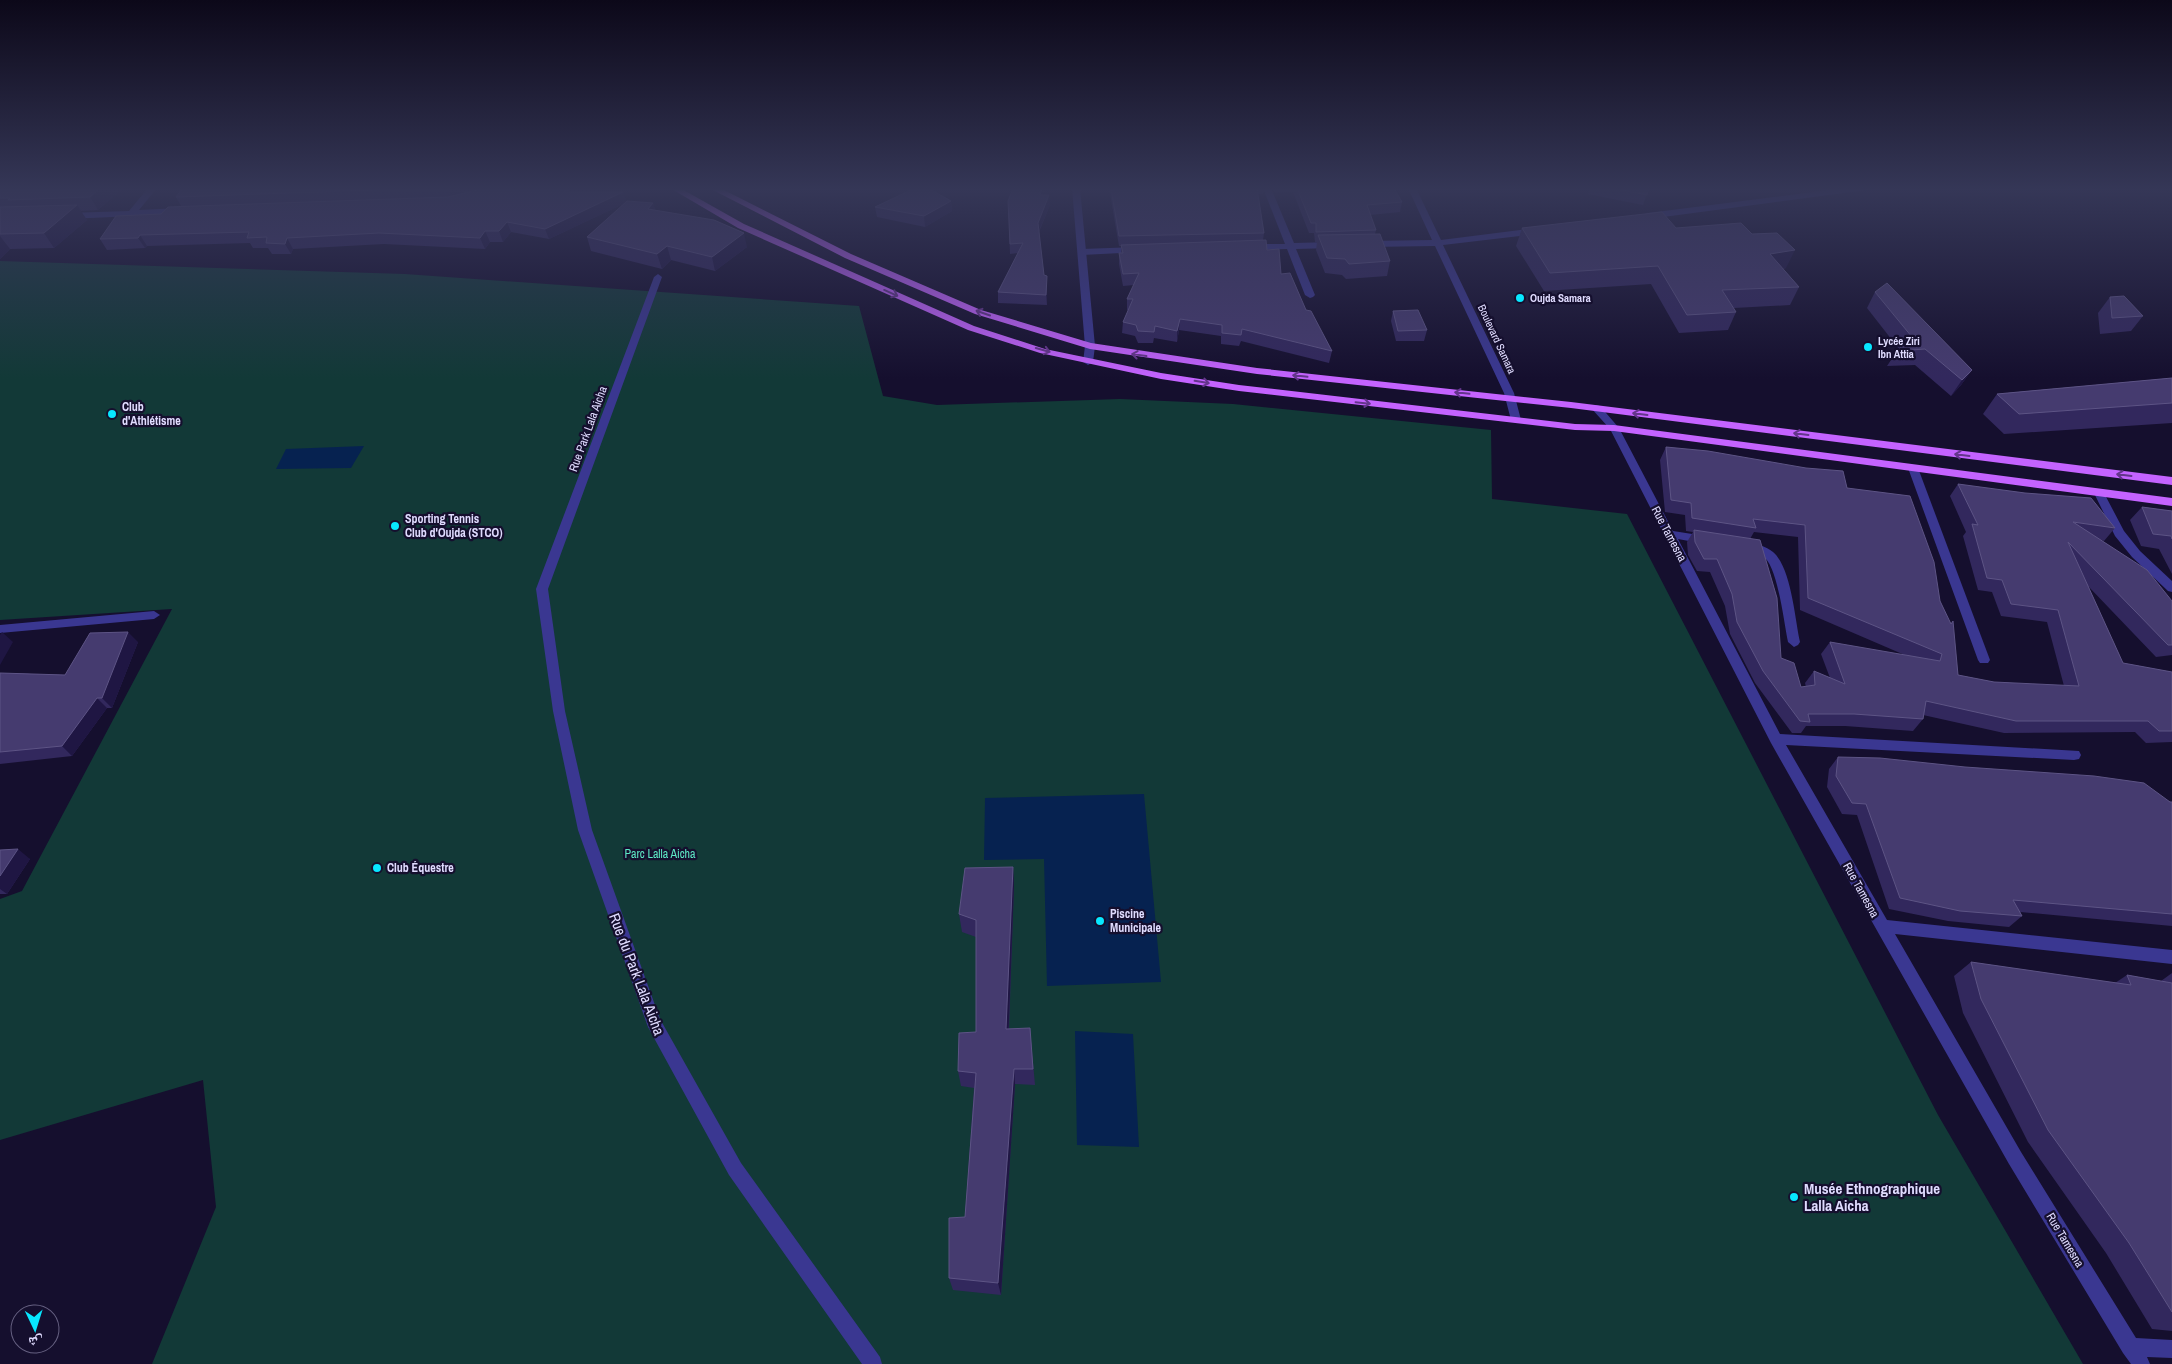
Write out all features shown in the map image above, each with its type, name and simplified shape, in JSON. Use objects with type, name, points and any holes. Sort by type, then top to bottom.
[{"type":"main road","points":[[807,252],[831,266],[971,328],[1044,351],[1088,362],[1161,376],[1239,388],[1575,427],[1614,428],[2172,502]]},
{"type":"main road","points":[[837,252],[978,312],[1090,346],[1248,370],[1596,408],[2172,481]]},
{"type":"main road","points":[[831,266],[848,256]]},
{"type":"street","points":[[1088,362],[1090,346],[1082,252],[1093,252]]},
{"type":"street","points":[[1291,252],[1310,295]]},
{"type":"street","name":"Boulevard Samara","points":[[1442,252],[1510,398],[1516,420]]},
{"type":"street","name":"Rue Park Lala Aicha","points":[[542,589],[658,277]]},
{"type":"street","name":"Rue Tamesna","points":[[1596,408],[1614,428],[1776,739],[1882,926],[2015,1158],[2141,1364]]},
{"type":"street","points":[[1913,468],[1984,660]]},
{"type":"street","points":[[2100,493],[2119,533],[2136,554],[2172,588]]},
{"type":"street","points":[[1669,534],[1714,541]]},
{"type":"street","points":[[1732,544],[1758,548],[1771,556],[1777,568],[1794,642]]},
{"type":"street","name":"Rue du Park Lala Aicha","points":[[542,589],[559,711],[585,830],[653,1022],[735,1169],[873,1364]]},
{"type":"street","points":[[0,629],[154,616]]},
{"type":"street","points":[[1776,739],[2074,755]]},
{"type":"street","points":[[1882,926],[2172,958]]},
{"type":"street","points":[[2129,1347],[2172,1348]]},
{"type":"green space","name":"Parc Lalla Aicha","points":[[0,261],[405,274],[859,306],[883,396],[937,405],[1120,399],[1233,404],[1491,430],[1492,499],[1627,514],[1938,1115],[2083,1364],[152,1364],[216,1207],[203,1080],[0,1140],[0,899],[22,891],[172,609],[0,620]]},
{"type":"water","points":[[364,446],[351,468],[276,469],[286,449]]},
{"type":"water","name":"Piscine Municipale","points":[[1144,794],[1161,982],[1047,986],[1044,859],[984,860],[985,798]]},
{"type":"water","points":[[1075,1031],[1133,1034],[1139,1147],[1077,1145]]},
{"type":"building","points":[[690,252],[719,252],[712,257]]},
{"type":"building","points":[[1019,252],[1041,252],[1044,275],[1047,276],[1046,295],[998,292]]},
{"type":"building","points":[[1279,252],[1281,274],[1290,273],[1306,310],[1311,311],[1332,351],[1242,329],[1241,335],[1222,333],[1222,325],[1180,319],[1177,331],[1155,326],[1154,332],[1138,331],[1136,325],[1123,322],[1133,299],[1127,299],[1139,273],[1123,274],[1119,253]]},
{"type":"building","points":[[1325,252],[1387,252],[1390,261],[1349,264],[1345,259],[1327,258]]},
{"type":"building","points":[[1537,252],[1785,252],[1770,254],[1799,287],[1722,290],[1736,312],[1687,315],[1658,266],[1550,273]]},
{"type":"building","points":[[1887,283],[1972,370],[1962,380],[1925,349],[1897,351],[1912,337],[1875,292]]},
{"type":"building","points":[[2124,296],[2143,316],[2112,318],[2110,297]]},
{"type":"building","points":[[1418,310],[1427,330],[1398,331],[1393,311]]},
{"type":"building","points":[[2172,378],[2172,403],[2019,414],[1997,394]]},
{"type":"building","points":[[1666,447],[1708,451],[1806,468],[1843,471],[1847,488],[1910,496],[1934,562],[1940,601],[1951,624],[1953,621],[1958,675],[1994,682],[2079,686],[2058,610],[2011,604],[2002,580],[1987,578],[1972,524],[1978,525],[1958,484],[2025,493],[2091,498],[2115,528],[2073,522],[2147,570],[2172,601],[2172,645],[2168,645],[2068,542],[2123,663],[2172,672],[2172,731],[2159,731],[2148,721],[2016,721],[1926,701],[1923,719],[1854,714],[1808,714],[1810,722],[1800,721],[1763,671],[1737,622],[1732,594],[1717,559],[1704,559],[1695,542],[1694,530],[1760,540],[1777,598],[1781,658],[1794,663],[1801,687],[1815,685],[1814,671],[1845,684],[1830,642],[1940,661],[1942,654],[1808,598],[1805,525],[1753,519],[1756,528],[1692,518],[1691,503],[1671,500]]},
{"type":"building","points":[[2142,507],[2172,511],[2172,539],[2171,536],[2153,534]]},
{"type":"building","points":[[128,632],[102,698],[97,698],[62,746],[0,752],[0,673],[65,675],[90,633]]},
{"type":"building","points":[[1838,757],[1880,758],[1965,767],[2094,776],[2144,783],[2172,802],[2172,914],[2013,900],[2022,916],[1960,911],[1900,898],[1866,804],[1852,803],[1836,776]]},
{"type":"building","points":[[18,849],[0,876],[0,850]]},
{"type":"building","points":[[1013,867],[1006,1029],[1030,1028],[1033,1069],[1014,1069],[998,1283],[949,1278],[949,1218],[965,1217],[976,1073],[958,1071],[959,1033],[976,1032],[976,920],[959,914],[965,868]]},
{"type":"building","points":[[1971,962],[2131,985],[2127,975],[2172,983],[2172,1312],[2129,1243],[2048,1130],[1981,999]]},
{"type":"place","name":"Oujda Samara","points":[[1520,298]]},
{"type":"place","name":"Lycée Ziri Ibn Attia","points":[[1868,347]]},
{"type":"place","name":"Club d'Athlétisme","points":[[112,414]]},
{"type":"place","name":"Sporting Tennis Club d'Oujda (STCO)","points":[[395,526]]},
{"type":"place","name":"Club Équestre","points":[[377,868]]},
{"type":"place","name":"Piscine Municipale","points":[[1100,921]]},
{"type":"place","name":"Musée Ethnographique Lalla Aicha","points":[[1794,1197]]}]
